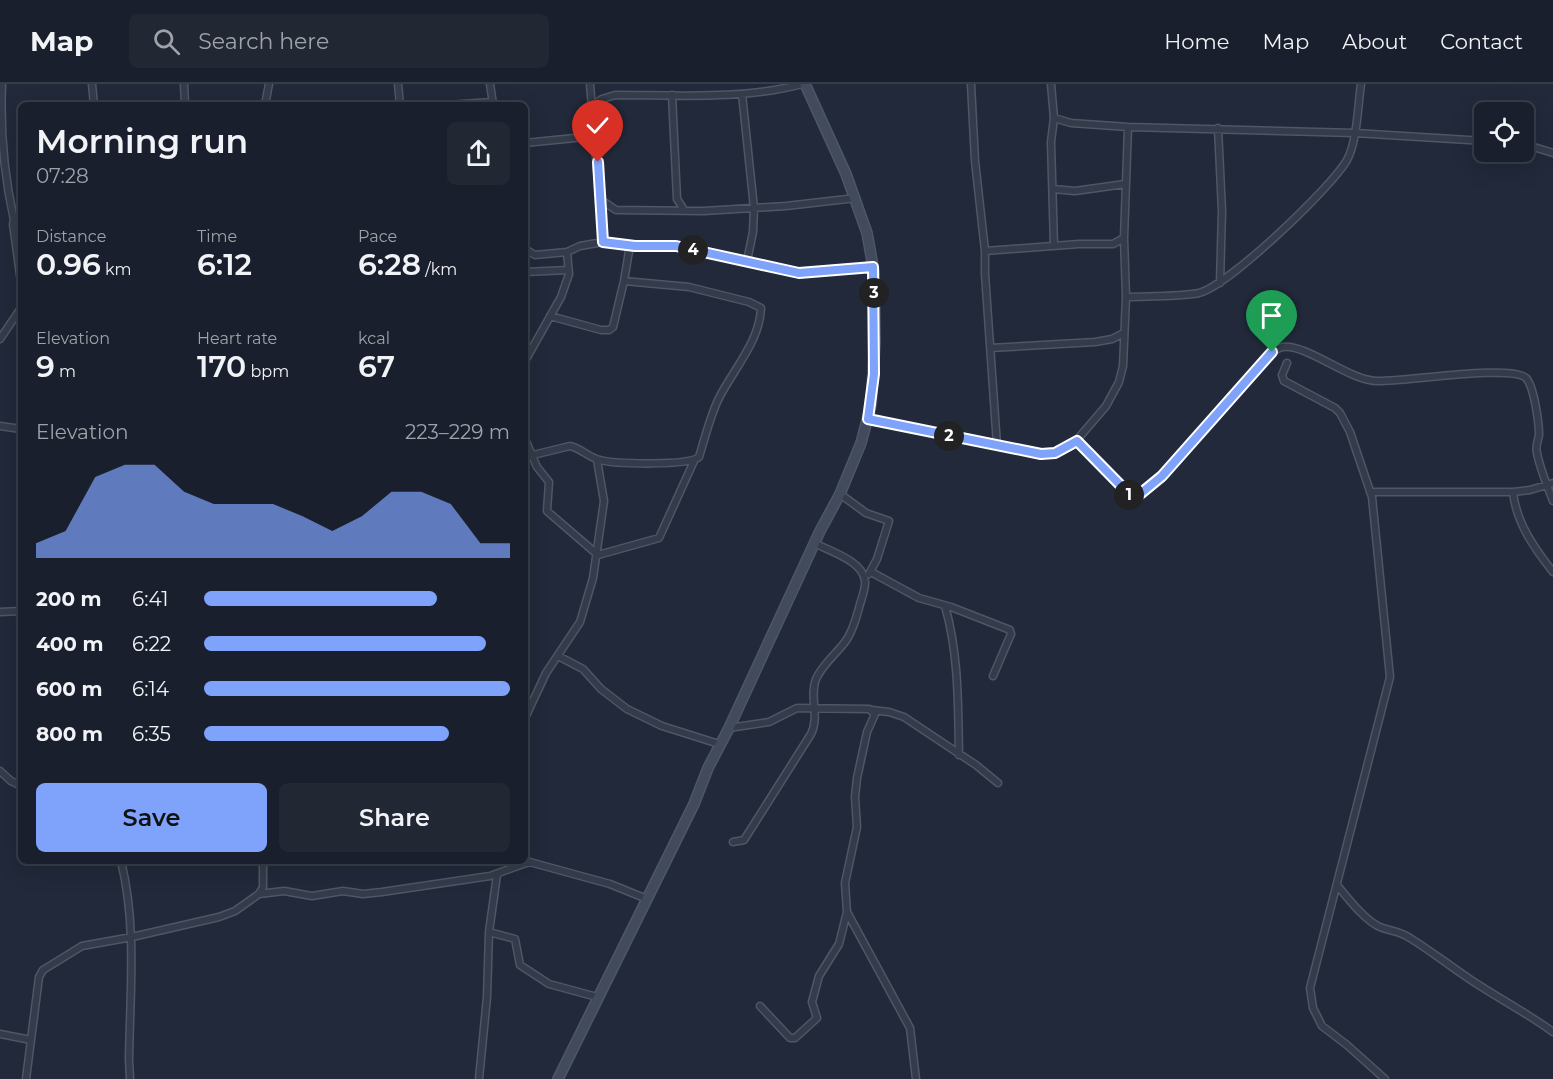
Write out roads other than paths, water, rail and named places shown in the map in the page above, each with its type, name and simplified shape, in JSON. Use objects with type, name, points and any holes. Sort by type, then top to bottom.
[{"type":"main road","points":[[558,1079],[694,804],[719,744],[729,728],[814,543],[840,494],[868,419],[874,374],[873,267],[867,233],[856,198],[804,84]]},
{"type":"street","points":[[2,84],[3,180],[17,219],[18,235]]},
{"type":"street","points":[[92,84],[94,102]]},
{"type":"street","points":[[184,84],[185,102]]},
{"type":"street","points":[[266,102],[269,84]]},
{"type":"street","points":[[398,84],[400,102]]},
{"type":"street","points":[[490,84],[492,102]]},
{"type":"street","points":[[590,84],[603,242]]},
{"type":"street","points":[[592,106],[610,96],[742,94],[774,91],[804,84]]},
{"type":"street","points":[[971,84],[975,161],[986,251],[985,274],[997,445]]},
{"type":"street","points":[[1051,84],[1054,118],[1052,142],[1054,246]]},
{"type":"street","points":[[1126,297],[1199,293],[1220,283],[1251,258],[1339,172],[1348,158],[1355,133],[1361,84]]},
{"type":"street","points":[[742,94],[754,208],[753,232],[747,261]]},
{"type":"street","points":[[672,95],[677,199],[684,210]]},
{"type":"street","points":[[1054,118],[1071,123],[1128,127],[1355,133],[1474,140]]},
{"type":"street","points":[[868,419],[1041,454],[1055,453],[1077,441],[1106,406],[1119,382],[1123,366],[1126,297],[1125,184],[1128,127]]},
{"type":"street","points":[[1218,128],[1222,211],[1220,283]]},
{"type":"street","points":[[528,143],[595,136]]},
{"type":"street","points":[[1534,147],[1553,153]]},
{"type":"street","points":[[1053,189],[1075,191],[1125,184]]},
{"type":"street","points":[[602,218],[616,210],[754,208],[856,198]]},
{"type":"street","points":[[600,200],[616,210]]},
{"type":"street","points":[[986,251],[1113,244],[1124,238]]},
{"type":"street","points":[[528,251],[535,255],[567,252],[580,246],[603,242],[676,246],[799,273],[873,267]]},
{"type":"street","points":[[1113,244],[1124,253]]},
{"type":"street","points":[[550,316],[596,329],[609,330],[613,327],[630,245]]},
{"type":"street","points":[[528,351],[561,297],[568,270],[567,252]]},
{"type":"street","points":[[528,272],[568,270]]},
{"type":"street","points":[[598,555],[659,538],[694,461],[699,457],[718,399],[750,343],[761,308],[749,302],[689,287],[624,281]]},
{"type":"street","points":[[0,339],[18,312]]},
{"type":"street","points":[[990,348],[1095,342],[1112,339],[1124,333]]},
{"type":"street","points":[[1077,441],[1134,499],[1162,476],[1268,356],[1281,347],[1306,352],[1365,379],[1377,381],[1490,372],[1519,373],[1530,383],[1539,435],[1536,451],[1550,484],[1553,501]]},
{"type":"street","points":[[1287,363],[1282,375],[1284,381],[1335,408],[1340,413],[1350,432],[1370,492],[1390,677],[1310,988],[1313,1008],[1322,1026],[1385,1079]]},
{"type":"street","points":[[0,426],[18,429]]},
{"type":"street","points":[[528,445],[537,467],[549,482],[546,508],[548,513],[598,555]]},
{"type":"street","points":[[533,455],[573,446],[597,460],[658,463],[694,461]]},
{"type":"street","points":[[528,712],[546,674],[580,622],[593,578],[598,555],[604,497],[597,460]]},
{"type":"street","points":[[1370,492],[1513,492],[1550,484]]},
{"type":"street","points":[[1513,492],[1515,507],[1529,538],[1553,572]]},
{"type":"street","points":[[734,842],[744,840],[811,734],[814,726],[813,691],[816,679],[848,638],[865,582],[871,572],[889,521],[866,513],[840,494]]},
{"type":"street","points":[[814,543],[852,563],[862,572],[865,582]]},
{"type":"street","points":[[871,572],[920,598],[1010,630],[1011,634],[993,676]]},
{"type":"street","points":[[945,606],[958,678],[959,755]]},
{"type":"street","points":[[0,612],[18,611]]},
{"type":"street","points":[[558,656],[583,669],[601,689],[627,709],[662,726],[719,744]]},
{"type":"street","points":[[729,728],[769,722],[797,708],[848,707],[889,711],[904,717],[976,765],[998,783]]},
{"type":"street","points":[[872,710],[874,717],[867,732],[857,778],[855,797],[857,827],[844,895],[847,912],[907,1022],[912,1037],[916,1079]]},
{"type":"street","points":[[0,771],[18,784]]},
{"type":"street","points":[[528,862],[610,884],[647,899]]},
{"type":"street","points":[[122,864],[128,892],[132,937],[130,1079]]},
{"type":"street","points":[[26,1079],[39,977],[43,970],[82,946],[132,937],[235,911],[259,894],[263,886],[263,864]]},
{"type":"street","points":[[259,894],[284,891],[312,896],[343,891],[363,894],[382,892],[455,883],[497,874],[522,864]]},
{"type":"street","points":[[479,1079],[487,997],[489,932],[497,874]]},
{"type":"street","points":[[1337,885],[1377,926],[1394,930],[1408,937],[1553,1032]]},
{"type":"street","points":[[760,1006],[790,1038],[795,1038],[817,1018],[812,1002],[819,976],[840,944],[847,912]]},
{"type":"street","points":[[489,932],[513,937],[516,941],[520,965],[549,984],[597,997]]},
{"type":"street","points":[[0,1034],[31,1040]]}]
